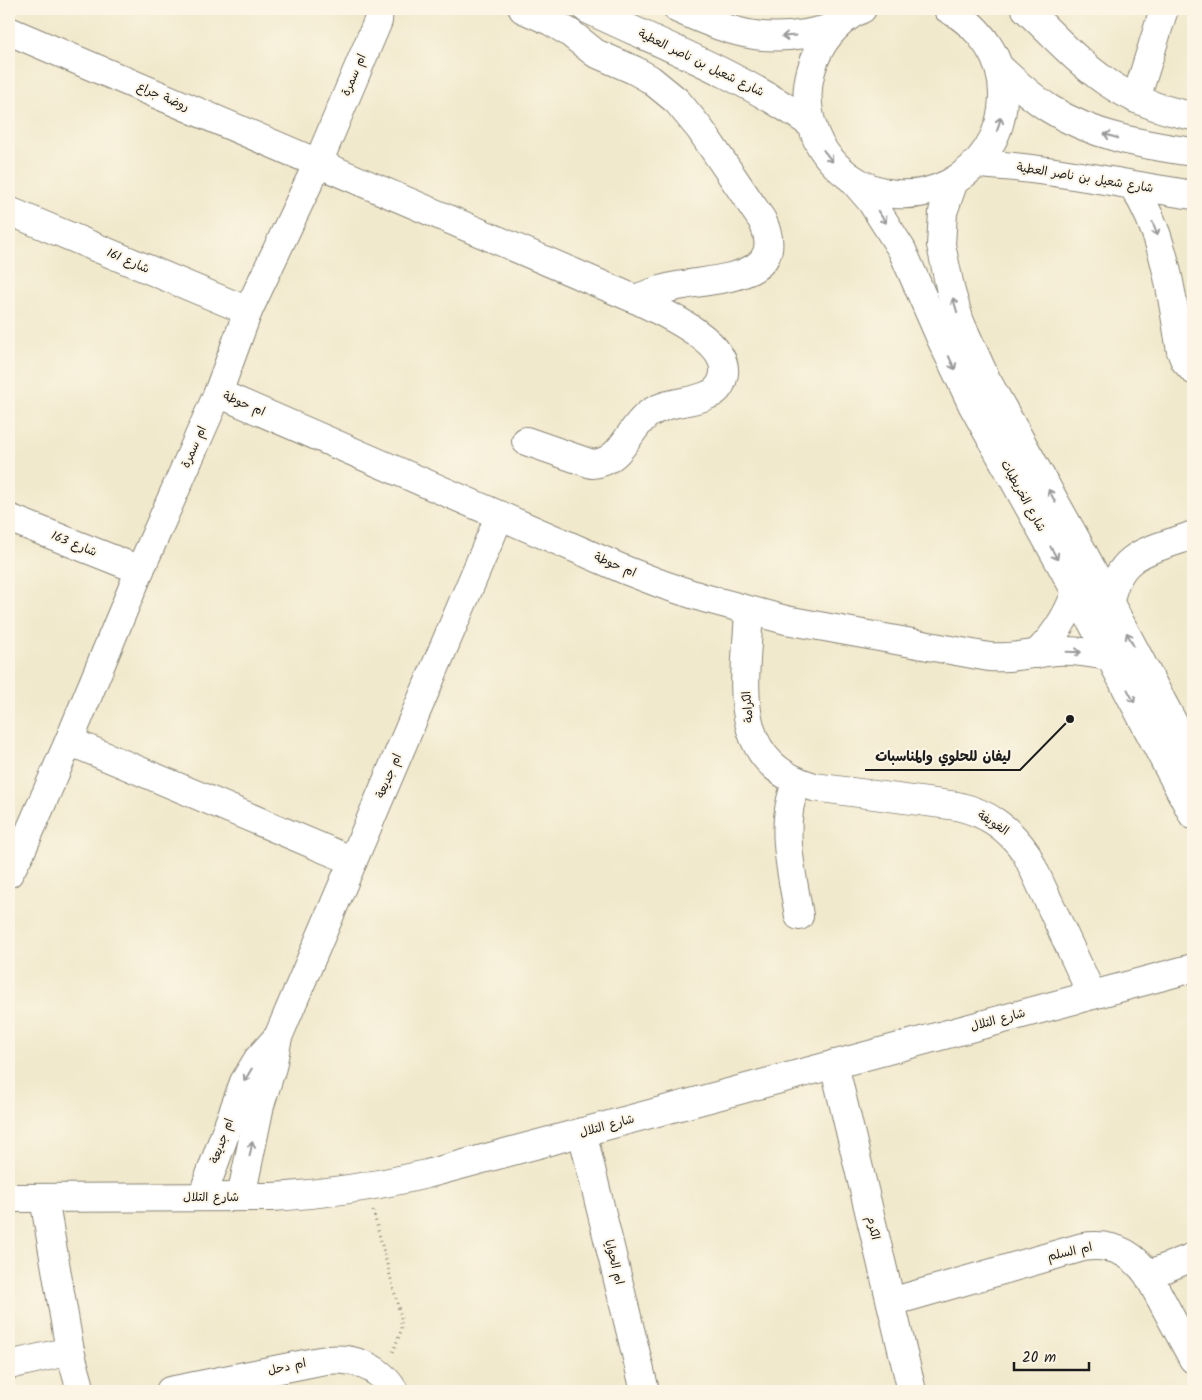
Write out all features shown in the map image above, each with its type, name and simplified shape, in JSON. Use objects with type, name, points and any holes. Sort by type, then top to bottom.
[{"type":"street","points":[[523,9],[550,21],[600,55],[634,70],[664,90],[689,114],[762,220],[768,232],[769,246],[764,259],[755,269],[743,275],[668,288],[635,299]]},
{"type":"street","name":"شارع شعيل بن ناصر العطية","points":[[587,9],[742,81],[774,99],[811,124]]},
{"type":"street","points":[[678,9],[719,27],[752,35],[786,37],[812,34],[853,14]]},
{"type":"street","points":[[948,9],[960,16],[984,38],[999,67],[1023,90],[1044,104],[1080,125],[1111,137],[1193,152]]},
{"type":"street","points":[[1026,9],[1084,65],[1104,81],[1131,97],[1172,112],[1193,116]]},
{"type":"street","points":[[1151,145],[1133,121],[1126,102],[1131,97],[1164,9]]},
{"type":"street","name":"ام سمرة","points":[[9,873],[22,849],[140,570],[218,393],[248,311],[318,163],[382,13]]},
{"type":"street","points":[[853,14],[818,51],[810,72],[807,94],[811,124],[817,140],[838,168],[868,187],[903,194],[929,191],[954,181],[976,164],[986,152],[999,126],[1003,96],[999,67]]},
{"type":"street","name":"روضة جراع","points":[[9,31],[635,299],[686,325],[715,350],[722,360],[724,376],[715,391],[708,396],[661,407],[654,411],[641,421],[616,455],[601,463],[584,462],[526,441]]},
{"type":"street","points":[[634,70],[649,38]]},
{"type":"street","name":"شارع شعيل بن ناصر العطية","points":[[976,164],[1048,171],[1193,195]]},
{"type":"street","name":"شارع الخريطيات","points":[[852,178],[871,201],[902,250],[969,398],[1111,657],[1193,815]]},
{"type":"street","name":"شارع الخريطيات","points":[[954,181],[943,212],[941,245],[951,292],[960,322],[986,379],[1110,601],[1193,760]]},
{"type":"street","points":[[1133,186],[1149,213],[1159,240],[1168,276],[1181,351],[1185,361],[1193,370]]},
{"type":"street","name":"شارع 161","points":[[9,211],[248,311]]},
{"type":"street","name":"ام حوطة","points":[[218,393],[656,582],[704,598],[749,611],[828,628],[989,657],[1005,658],[1073,651],[1111,657]]},
{"type":"street","name":"ام جديعة","points":[[241,1197],[260,1105],[272,1067],[278,1036],[500,515]]},
{"type":"street","name":"شارع 163","points":[[9,518],[140,570]]},
{"type":"street","points":[[1110,601],[1112,588],[1117,576],[1134,557],[1193,535]]},
{"type":"street","points":[[1078,543],[1106,552],[1134,557]]},
{"type":"street","points":[[1036,654],[1050,641],[1061,626],[1070,610],[1076,592]]},
{"type":"street","name":"الكرامة","points":[[749,611],[745,702],[751,733],[758,747],[768,760],[781,772],[797,782]]},
{"type":"street","points":[[69,740],[353,861]]},
{"type":"street","points":[[797,782],[791,796],[786,826],[799,916]]},
{"type":"street","name":"الغويفة","points":[[797,782],[833,790],[957,806],[982,814],[1004,827],[1026,853],[1092,995]]},
{"type":"street","name":"شارع التلال","points":[[9,1198],[241,1197],[304,1195],[367,1187],[427,1174],[1193,968]]},
{"type":"street","name":"ام جديعة","points":[[202,1197],[244,1082],[258,1059],[278,1036]]},
{"type":"street","name":"الكرم","points":[[834,1064],[912,1391]]},
{"type":"street","name":"ام الحوايا","points":[[582,1132],[645,1391]]},
{"type":"street","points":[[44,1198],[70,1351],[82,1391]]},
{"type":"street","name":"ام السلم","points":[[891,1302],[1083,1247],[1104,1246],[1126,1253],[1135,1259],[1148,1275],[1193,1359]]},
{"type":"street","points":[[1148,1275],[1193,1257]]},
{"type":"street","points":[[9,1365],[70,1351]]},
{"type":"street","name":"ام دحل","points":[[170,1391],[331,1359],[354,1361],[376,1371],[394,1391]]},
{"type":"path","points":[[367,1187],[401,1317],[401,1331],[397,1344],[390,1356],[376,1371]]},
{"type":"place","name":"ليفان للحلوي والمناسبات","points":[[1070,719]]}]
